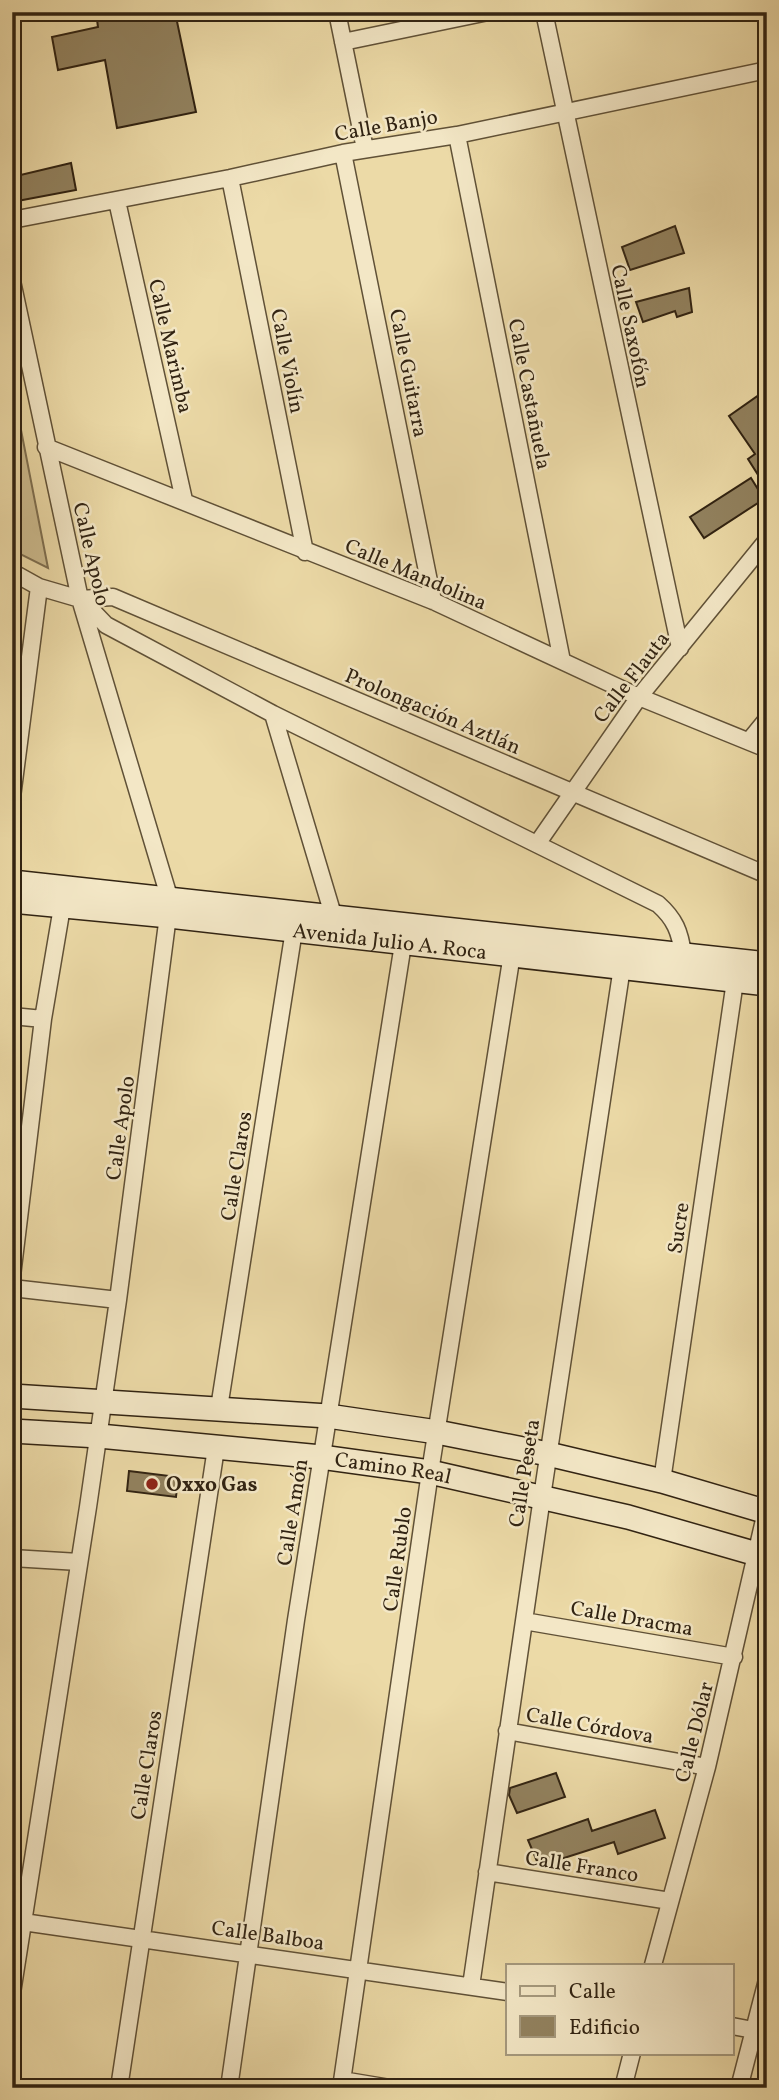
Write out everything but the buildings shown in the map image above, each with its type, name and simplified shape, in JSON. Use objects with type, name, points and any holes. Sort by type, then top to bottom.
[{"type":"street","points":[[337,12],[365,149]]},
{"type":"street","points":[[343,42],[488,12]]},
{"type":"street","name":"Calle Saxofón","points":[[544,12],[563,111],[680,648]]},
{"type":"street","name":"Calle Banjo","points":[[12,220],[117,201],[343,153],[457,135],[767,70]]},
{"type":"street","name":"Calle Castañuela","points":[[457,135],[562,662]]},
{"type":"street","name":"Calle Guitarra","points":[[343,153],[433,601]]},
{"type":"street","name":"Calle Violín","points":[[230,178],[305,552]]},
{"type":"street","name":"Calle Marimba","points":[[117,201],[184,500]]},
{"type":"street","name":"Calle Apolo","points":[[12,281],[80,598],[169,908],[99,1436],[12,1993]]},
{"type":"street","name":"Calle Mandolina","points":[[46,447],[433,601],[639,697],[767,748]]},
{"type":"street","name":"Calle Flauta","points":[[537,844],[639,697],[767,540]]},
{"type":"street","name":"Prolongación Aztlán","points":[[12,572],[40,587],[80,598],[114,597],[767,875]]},
{"type":"street","points":[[12,797],[40,587]]},
{"type":"street","points":[[80,598],[106,625],[273,714],[658,904],[676,924],[681,935],[683,954]]},
{"type":"street","points":[[273,714],[334,918]]},
{"type":"street","points":[[749,741],[767,719]]},
{"type":"street","name":"Avenida Julio A. Roca","points":[[12,882],[294,930],[767,984]]},
{"type":"street","name":"Avenida Julio A. Roca","points":[[12,901],[62,907],[169,908],[334,918],[767,964]]},
{"type":"street","points":[[12,1276],[43,1019],[62,907]]},
{"type":"street","name":"Calle Claros","points":[[219,1408],[294,930]]},
{"type":"street","name":"Calle Amón","points":[[229,2088],[296,1620],[403,944]]},
{"type":"street","name":"Calle Rublo","points":[[342,2084],[430,1472],[512,954]]},
{"type":"street","name":"Calle Peseta","points":[[471,1986],[541,1497],[622,967]]},
{"type":"street","name":"Sucre","points":[[663,1481],[735,981]]},
{"type":"street","points":[[12,1016],[43,1019]]},
{"type":"street","points":[[12,1289],[118,1300]]},
{"type":"street","name":"Camino Real","points":[[12,1396],[328,1416],[437,1432],[663,1481],[766,1510]]},
{"type":"street","name":"Camino Real","points":[[12,1430],[321,1457],[430,1472],[628,1517],[762,1555]]},
{"type":"street","name":"Calle Claros","points":[[119,2088],[216,1448]]},
{"type":"street","name":"Calle Dólar","points":[[653,1964],[762,1555],[766,1510]]},
{"type":"street","points":[[12,1558],[79,1562]]},
{"type":"street","name":"Calle Dracma","points":[[524,1621],[734,1657]]},
{"type":"street","name":"Calle Córdova","points":[[507,1731],[707,1767]]},
{"type":"street","name":"Calle Franco","points":[[487,1872],[670,1901]]},
{"type":"street","name":"Calle Balboa","points":[[23,1922],[506,1992]]},
{"type":"street","points":[[739,2088],[767,1980]]},
{"type":"street","points":[[734,2026],[753,2030]]},
{"type":"street","points":[[624,2088],[632,2054]]},
{"type":"street","points":[[342,2084],[390,2088]]},
{"type":"shaded area","points":[[12,384],[48,568],[12,550]]},
{"type":"place","name":"Oxxo Gas","points":[[152,1484]]}]
